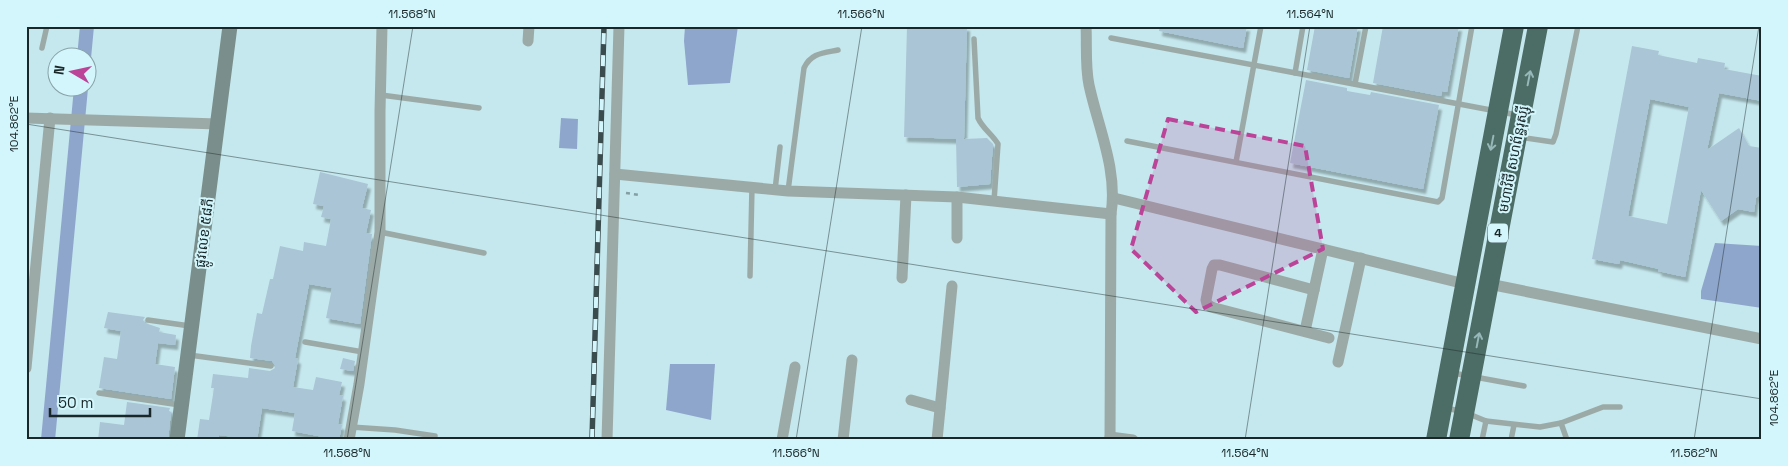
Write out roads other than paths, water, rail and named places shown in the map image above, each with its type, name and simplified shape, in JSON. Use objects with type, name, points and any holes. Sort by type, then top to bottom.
[{"type":"highway","name":"មហាវិថី សហព័ន្ធរុស្ស៊ី","points":[[1436,440],[1514,26]]},
{"type":"highway","name":"មហាវិថី សហព័ន្ធរុស្ស៊ី","points":[[1459,440],[1538,26]]},
{"type":"street","name":"ផ្លូវលេខ ៥៨ភី","points":[[177,440],[230,26]]},
{"type":"street","points":[[349,440],[380,232],[382,26]]},
{"type":"street","points":[[528,41],[529,26]]},
{"type":"street","points":[[607,440],[619,26]]},
{"type":"street","points":[[1086,26],[1089,82],[1110,165],[1114,198],[1111,214],[1110,438],[1132,440]]},
{"type":"street","points":[[26,118],[218,124]]},
{"type":"street","points":[[26,366],[54,118]]},
{"type":"street","points":[[615,174],[788,191],[957,197],[1111,214]]},
{"type":"street","points":[[902,278],[906,195]]},
{"type":"street","points":[[957,197],[957,238]]},
{"type":"street","points":[[1114,198],[1465,284]]},
{"type":"street","points":[[1305,331],[1323,249]]},
{"type":"street","points":[[1338,362],[1361,258]]},
{"type":"street","points":[[1314,290],[1214,265],[1206,300],[1207,304],[1329,338]]},
{"type":"street","points":[[1489,284],[1762,339]]},
{"type":"street","points":[[937,440],[952,286]]},
{"type":"street","points":[[843,440],[852,360]]},
{"type":"street","points":[[782,440],[795,367]]},
{"type":"street","points":[[911,400],[940,408]]},
{"type":"lane","points":[[42,48],[47,26]]},
{"type":"lane","points":[[1236,162],[1261,26]]},
{"type":"lane","points":[[1295,73],[1303,26]]},
{"type":"lane","points":[[1355,84],[1366,26]]},
{"type":"lane","points":[[1127,141],[1438,202],[1442,198],[1472,26]]},
{"type":"lane","points":[[1517,137],[1553,142],[1578,26]]},
{"type":"lane","points":[[1111,38],[1521,116]]},
{"type":"lane","points":[[974,39],[978,118],[983,128],[994,136],[998,144],[994,201]]},
{"type":"lane","points":[[788,191],[804,68],[807,62],[815,55],[838,50]]},
{"type":"lane","points":[[381,95],[479,108]]},
{"type":"lane","points":[[775,190],[780,147]]},
{"type":"lane","points":[[750,276],[752,187]]},
{"type":"lane","points":[[380,232],[484,253]]},
{"type":"lane","points":[[148,320],[192,326]]},
{"type":"lane","points":[[305,342],[363,352]]},
{"type":"lane","points":[[189,355],[271,366]]},
{"type":"lane","points":[[1449,372],[1524,386]]},
{"type":"lane","points":[[99,393],[182,405]]},
{"type":"lane","points":[[1442,408],[1464,412],[1486,421],[1540,427],[1561,423],[1603,406],[1620,407]]},
{"type":"lane","points":[[1482,440],[1486,421]]},
{"type":"lane","points":[[1561,423],[1567,440]]},
{"type":"lane","points":[[1511,440],[1514,425]]},
{"type":"lane","points":[[352,426],[435,436]]},
{"type":"water","points":[[685,26],[738,26],[730,83],[688,85],[684,41]]},
{"type":"water","points":[[561,118],[578,119],[577,149],[559,148]]},
{"type":"water","points":[[1715,243],[1762,246],[1762,308],[1701,299],[1701,291]]},
{"type":"water","points":[[670,364],[715,364],[711,420],[666,410]]},
{"type":"waterway","points":[[85,48],[87,26]]},
{"type":"waterway","points":[[48,440],[80,98]]},
{"type":"railway","points":[[592,440],[604,26]]}]
